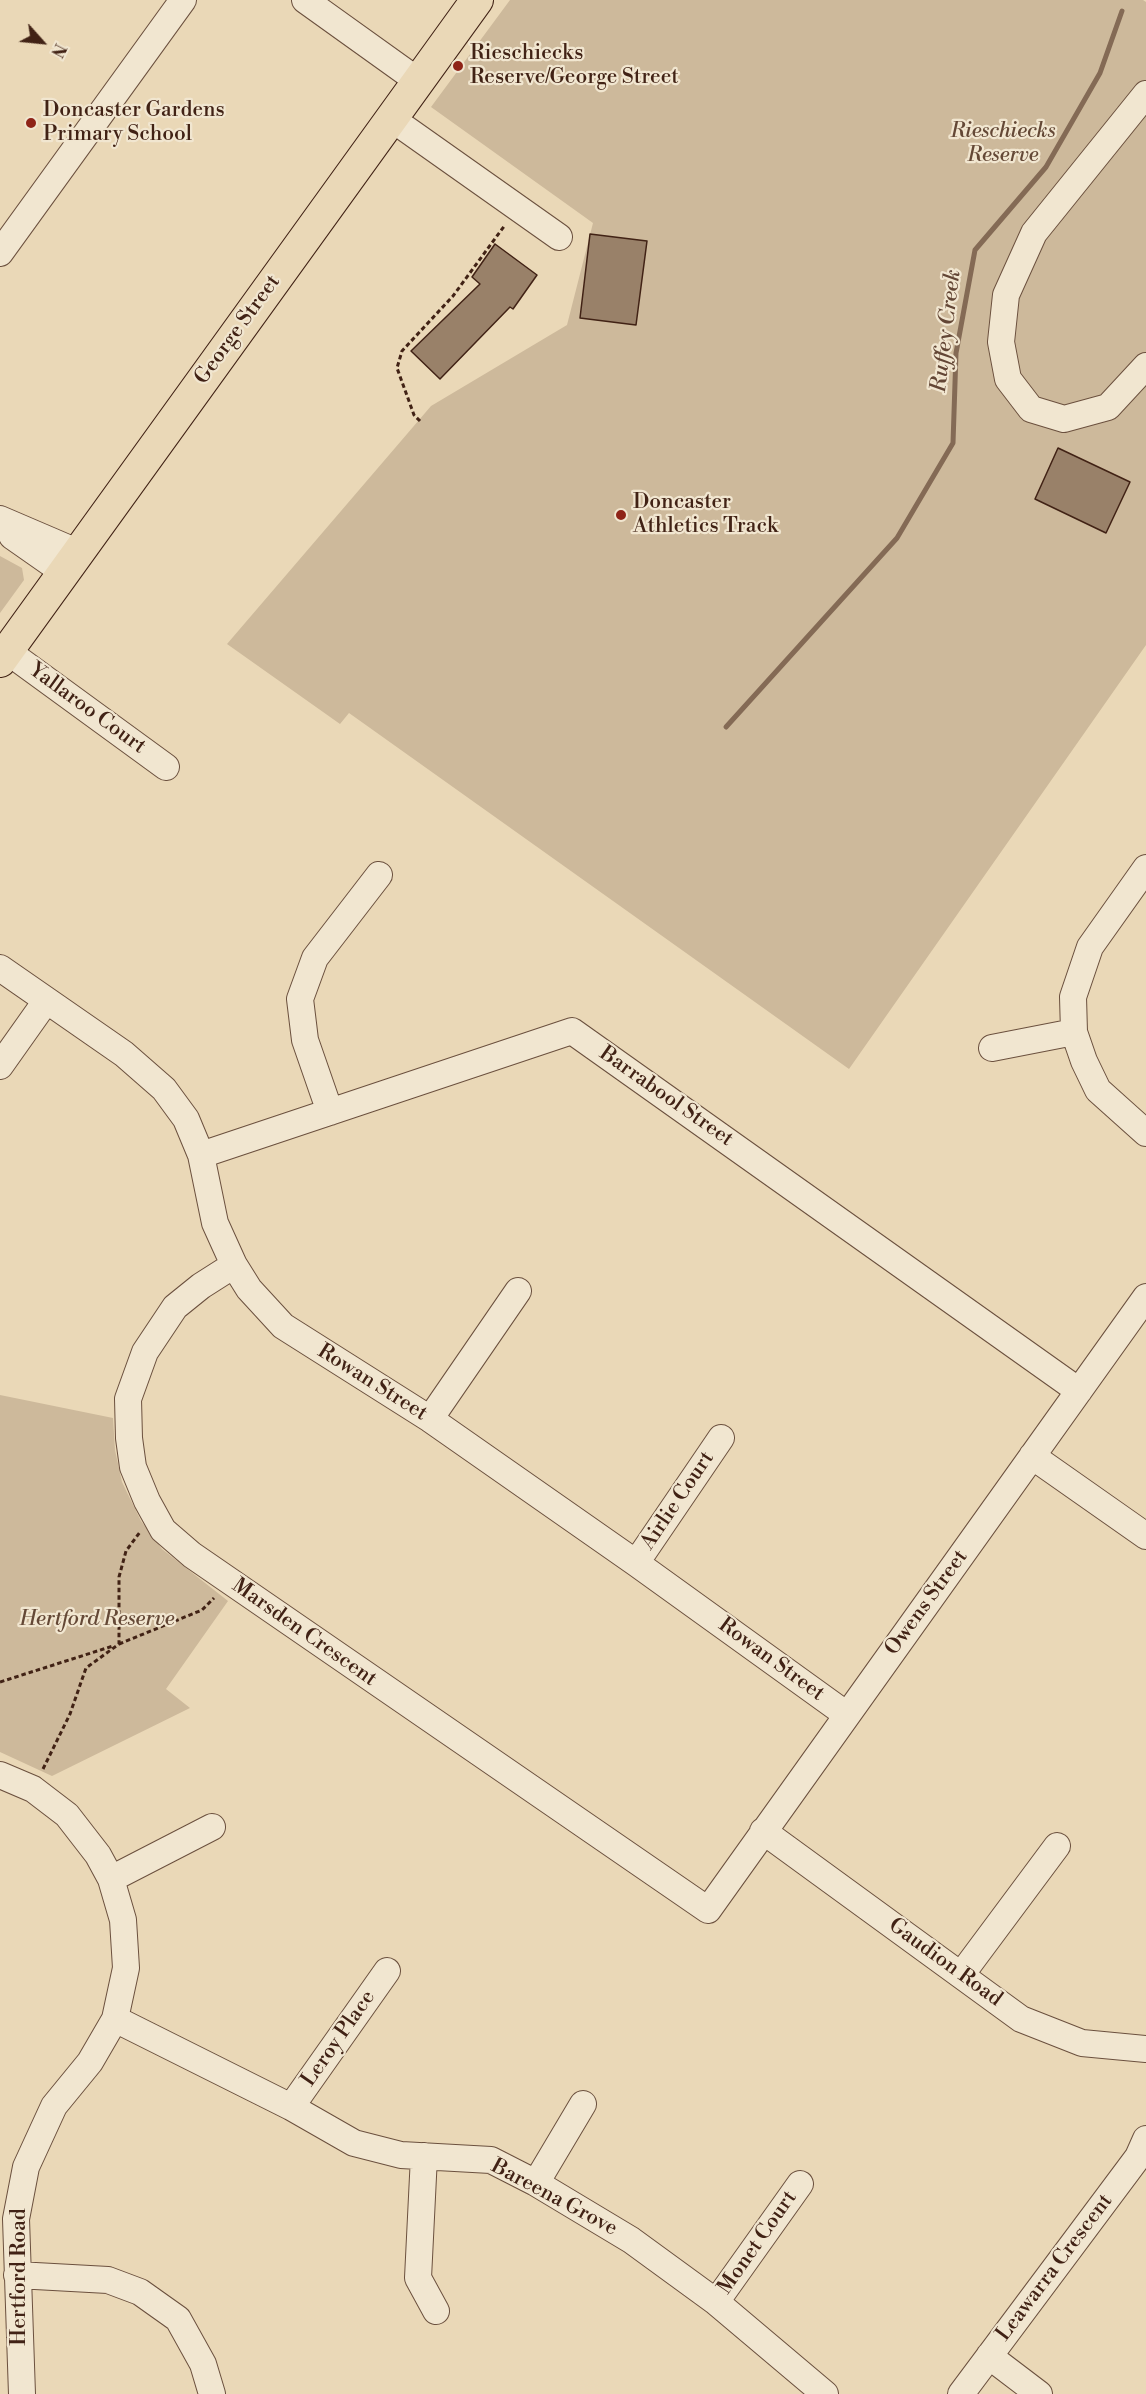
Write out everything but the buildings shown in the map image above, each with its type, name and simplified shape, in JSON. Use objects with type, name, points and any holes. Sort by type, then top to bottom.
[{"type":"main road","name":"George Street","points":[[4,656],[71,560],[477,0]]},
{"type":"street","points":[[0,253],[183,0]]},
{"type":"street","points":[[305,0],[418,81]]},
{"type":"street","points":[[1146,94],[1034,233],[1006,295],[1001,342],[1008,379],[1031,409],[1064,419],[1108,407],[1146,366]]},
{"type":"street","points":[[392,119],[559,237]]},
{"type":"street","points":[[0,519],[71,560]]},
{"type":"street","points":[[0,525],[34,552],[71,560]]},
{"type":"street","name":"Yallaroo Court","points":[[4,656],[166,766]]},
{"type":"street","points":[[1146,868],[1090,947],[1073,997],[1074,1032],[1098,1090],[1146,1133]]},
{"type":"street","points":[[330,1112],[305,1040],[300,999],[315,958],[379,875]]},
{"type":"street","name":"Rowan Street","points":[[0,968],[124,1054],[164,1089],[186,1119],[201,1155],[215,1223],[234,1265],[249,1289],[283,1326],[430,1419],[636,1563],[847,1715]]},
{"type":"street","points":[[0,1066],[46,1001]]},
{"type":"street","name":"Barrabool Street","points":[[201,1155],[572,1031],[1079,1391]]},
{"type":"street","points":[[992,1048],[1074,1032]]},
{"type":"street","name":"Marsden Crescent","points":[[234,1265],[201,1286],[175,1307],[145,1353],[128,1399],[129,1438],[133,1467],[163,1530],[192,1555],[708,1910]]},
{"type":"street","points":[[430,1419],[518,1291]]},
{"type":"street","name":"Owens Street","points":[[708,1910],[1146,1297]]},
{"type":"street","name":"Airlie Court","points":[[636,1563],[721,1438]]},
{"type":"street","points":[[1032,1456],[1146,1536]]},
{"type":"street","name":"Hertford Road","points":[[0,1775],[33,1789],[67,1815],[98,1855],[111,1879],[123,1920],[126,1968],[115,2019],[90,2062],[54,2106],[26,2168],[16,2219],[11,2267],[22,2394]]},
{"type":"street","points":[[111,1879],[212,1827]]},
{"type":"street","name":"Gaudion Road","points":[[763,1831],[1021,2019],[1082,2043],[1146,2049]]},
{"type":"street","points":[[961,1975],[1057,1846]]},
{"type":"street","name":"Leroy Place","points":[[291,2107],[387,1971]]},
{"type":"street","name":"Bareena Grove","points":[[115,2019],[291,2107],[354,2143],[401,2155],[491,2160],[536,2183],[631,2240],[716,2302],[825,2394]]},
{"type":"street","points":[[536,2183],[583,2104]]},
{"type":"street","name":"Leawarra Crescent","points":[[961,2394],[1138,2157],[1146,2139]]},
{"type":"street","points":[[424,2156],[418,2278],[436,2310]]},
{"type":"street","name":"Monet Court","points":[[716,2302],[800,2184]]},
{"type":"street","points":[[11,2267],[108,2280],[140,2292],[178,2319],[202,2364],[212,2394]]},
{"type":"street","points":[[989,2356],[1039,2394]]},
{"type":"path","points":[[420,421],[414,415],[396,368],[402,351],[453,296],[517,208]]},
{"type":"path","points":[[119,1644],[119,1577],[126,1551],[154,1513]]},
{"type":"path","points":[[0,1682],[119,1644],[202,1610],[230,1581]]},
{"type":"path","points":[[33,1789],[70,1714],[86,1668],[119,1644]]},
{"type":"green space","name":"Rieschiecks Reserve","points":[[510,0],[1143,0],[1146,2],[1146,645],[849,1069],[349,713],[340,724],[227,644],[431,406],[567,325],[593,223],[431,107]]},
{"type":"green space","points":[[0,556],[22,568],[24,580],[0,613]]},
{"type":"green space","name":"Hertford Reserve","points":[[0,1395],[113,1418],[115,1450],[122,1482],[141,1521],[162,1549],[228,1601],[166,1689],[190,1708],[52,1776],[0,1752]]},
{"type":"waterway","name":"Ruffey Creek","points":[[726,727],[897,538],[953,443],[956,353],[975,250],[1046,167],[1100,73],[1122,11]]},
{"type":"place","name":"Rieschiecks Reserve/George Street","points":[[458,66]]},
{"type":"place","name":"Doncaster Gardens Primary School","points":[[31,123]]},
{"type":"place","name":"Doncaster Athletics Track","points":[[621,515]]}]
